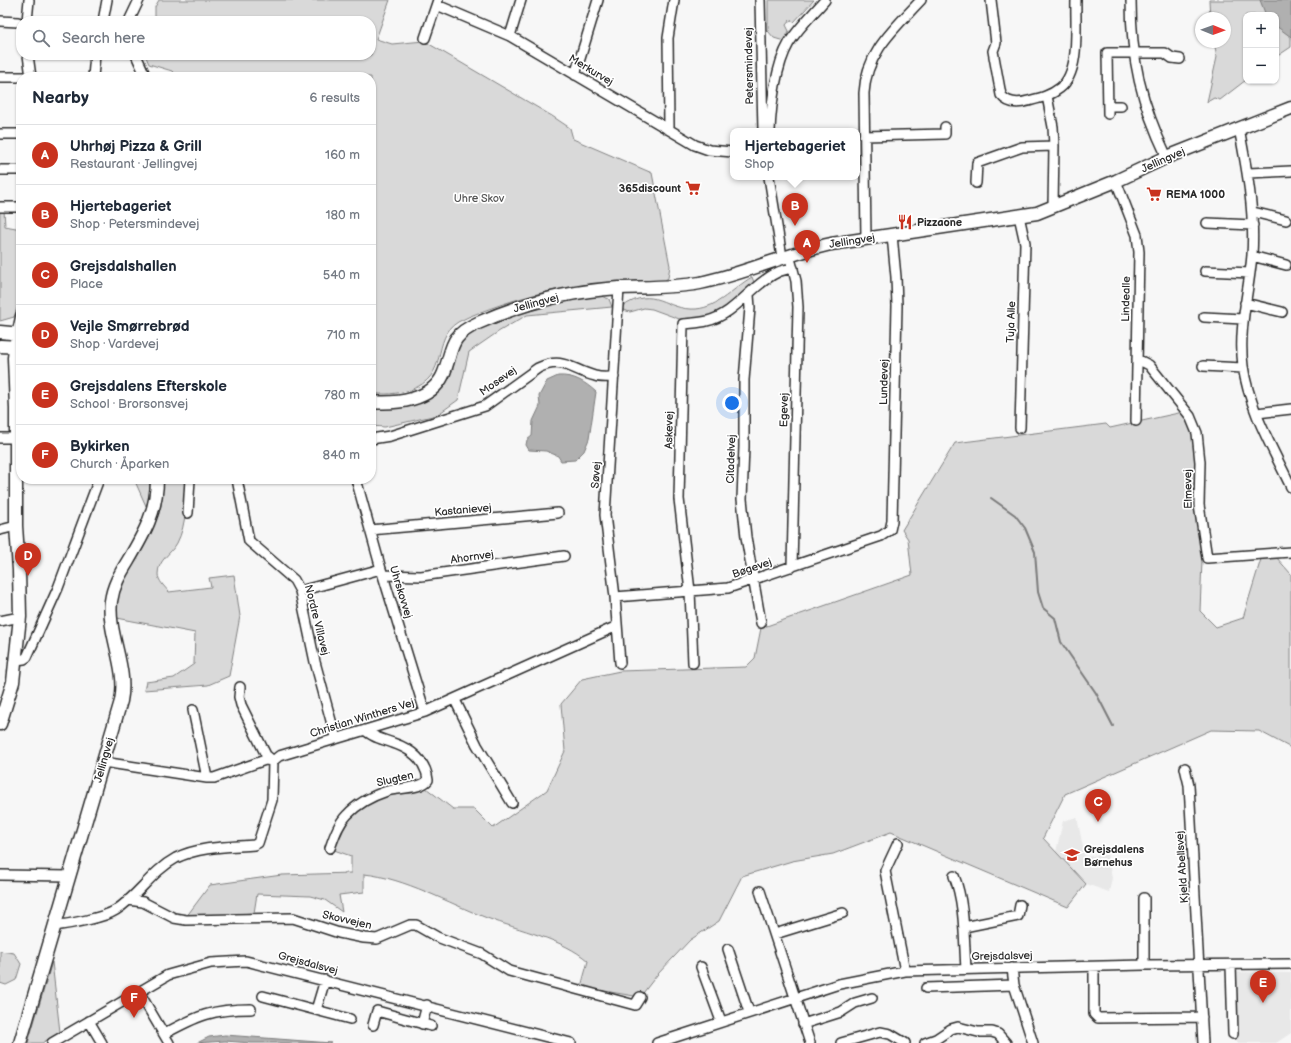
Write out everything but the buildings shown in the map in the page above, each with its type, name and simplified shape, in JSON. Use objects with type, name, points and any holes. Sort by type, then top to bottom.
[{"type":"main road","name":"Jellingvej","points":[[376,402],[394,402],[418,397],[428,393],[436,387],[444,374],[454,342],[468,328],[526,303],[551,297],[619,288],[662,287],[701,283],[750,270],[807,249],[866,238],[1037,213],[1116,181],[1167,157],[1291,108]]},
{"type":"main road","points":[[0,332],[16,334]]},
{"type":"main road","points":[[0,346],[16,348]]},
{"type":"main road","points":[[0,724],[13,682],[20,617],[16,526],[16,409]]},
{"type":"main road","name":"Jellingvej","points":[[20,1043],[123,692],[111,600],[116,582],[152,518],[157,495],[157,484]]},
{"type":"street","points":[[24,16],[29,0]]},
{"type":"street","points":[[104,16],[107,0]]},
{"type":"street","points":[[131,16],[139,0]]},
{"type":"street","points":[[510,36],[521,0]]},
{"type":"street","points":[[575,75],[598,0]]},
{"type":"street","points":[[667,130],[669,126],[668,38],[674,0]]},
{"type":"street","name":"Petersmindevej","points":[[760,0],[763,128]]},
{"type":"street","points":[[770,128],[774,98],[782,58],[798,30],[825,0]]},
{"type":"street","points":[[866,238],[864,82],[869,65],[882,41],[921,0]]},
{"type":"street","points":[[991,0],[996,43],[993,51],[1001,94],[1005,100],[1022,103],[1047,96],[1061,88],[1073,69],[1076,0]]},
{"type":"street","points":[[1131,0],[1133,53],[1136,73],[1146,108],[1167,157]]},
{"type":"street","points":[[425,38],[438,2]]},
{"type":"street","name":"Merkurvej","points":[[438,2],[510,36],[667,130],[709,150],[730,152]]},
{"type":"street","points":[[0,21],[16,21]]},
{"type":"street","points":[[1121,106],[1108,110],[1107,53],[1165,53],[1172,58],[1180,59]]},
{"type":"street","points":[[29,60],[30,72]]},
{"type":"street","points":[[93,72],[95,60]]},
{"type":"street","points":[[138,60],[144,72]]},
{"type":"street","points":[[0,77],[16,77]]},
{"type":"street","points":[[1047,96],[1053,127],[1053,207]]},
{"type":"street","points":[[864,136],[945,134],[945,127]]},
{"type":"street","points":[[1240,128],[1253,212],[1252,256],[1241,340],[1243,368],[1248,390],[1257,413],[1291,487]]},
{"type":"street","points":[[0,134],[16,134]]},
{"type":"street","points":[[976,182],[976,163],[1022,147],[1054,146]]},
{"type":"street","points":[[0,170],[16,170]]},
{"type":"street","points":[[1248,173],[1291,171]]},
{"type":"street","points":[[770,180],[786,256]]},
{"type":"street","name":"Lindealle","points":[[1116,181],[1134,228],[1139,252],[1136,421]]},
{"type":"street","points":[[0,207],[16,207]]},
{"type":"street","points":[[1253,212],[1286,220]]},
{"type":"street","name":"Tuja Alle","points":[[1019,216],[1025,243],[1020,428]]},
{"type":"street","points":[[1207,223],[1253,225]]},
{"type":"street","name":"Lundevej","points":[[890,530],[892,525],[893,499],[897,306],[892,235]]},
{"type":"street","name":"Egevej","points":[[786,256],[793,268],[798,307],[792,567]]},
{"type":"street","points":[[1252,256],[1286,265]]},
{"type":"street","name":"Askevej","points":[[693,663],[690,591],[679,498],[683,324],[707,321],[720,316],[749,295],[771,276],[779,271],[793,268]]},
{"type":"street","points":[[1206,271],[1250,273]]},
{"type":"street","name":"Søvej","points":[[619,288],[605,515],[615,598],[620,663]]},
{"type":"street","name":"Citadelvej","points":[[749,295],[750,308],[744,380],[742,499],[746,537],[761,623]]},
{"type":"street","points":[[1245,303],[1282,312]]},
{"type":"street","points":[[1204,317],[1243,319]]},
{"type":"street","name":"Elmevej","points":[[1137,359],[1149,365],[1190,416],[1197,433],[1200,462],[1199,505],[1207,558],[1291,552]]},
{"type":"street","name":"Mosevej","points":[[376,438],[390,436],[485,406],[538,368],[546,364],[563,363],[595,376],[614,377]]},
{"type":"street","points":[[1203,366],[1243,368]]},
{"type":"street","points":[[1257,413],[1291,409]]},
{"type":"street","points":[[0,438],[16,438]]},
{"type":"street","points":[[16,660],[27,657],[58,588],[97,484]]},
{"type":"street","points":[[188,513],[190,484]]},
{"type":"street","name":"Nordre Villavej","points":[[238,484],[249,541],[294,580],[300,591],[315,662],[336,739]]},
{"type":"street","name":"Uhrskovvej","points":[[357,484],[382,572],[425,712]]},
{"type":"street","name":"Kastanievej","points":[[370,530],[558,513]]},
{"type":"street","points":[[0,530],[16,526]]},
{"type":"street","name":"Bøgevej","points":[[615,598],[728,588],[881,536],[890,530]]},
{"type":"street","name":"Ahornvej","points":[[300,591],[382,572],[421,576],[564,556]]},
{"type":"street","points":[[0,621],[20,617]]},
{"type":"street","name":"Christian Winthers Vej","points":[[103,762],[214,778],[266,760],[273,761],[279,756],[425,712],[455,700],[617,626]]},
{"type":"street","points":[[54,926],[107,914],[116,910],[154,874],[175,859],[206,848],[254,846],[258,843],[272,800],[273,761],[266,755],[241,704],[239,697],[240,687]]},
{"type":"street","points":[[455,700],[477,745],[512,803]]},
{"type":"street","points":[[193,710],[207,778]]},
{"type":"street","name":"Slugten","points":[[330,848],[339,825],[346,815],[357,806],[387,791],[422,785],[428,780],[424,764],[419,759],[395,743],[371,736],[365,730]]},
{"type":"street","name":"Kjeld Abellsvej","points":[[1185,768],[1189,785],[1203,1043]]},
{"type":"street","points":[[898,843],[885,871],[905,971]]},
{"type":"street","points":[[0,875],[69,876]]},
{"type":"street","points":[[954,876],[959,887],[964,927],[966,969]]},
{"type":"street","points":[[760,891],[810,1043]]},
{"type":"street","points":[[1144,898],[1144,965]]},
{"type":"street","name":"Skovvejen","points":[[128,900],[143,902],[174,918],[186,920],[293,918],[339,933],[364,938],[377,939],[416,925],[437,937],[482,954],[509,970],[635,1005],[640,996]]},
{"type":"street","points":[[964,927],[1018,916],[1020,905]]},
{"type":"street","points":[[775,934],[843,913]]},
{"type":"street","points":[[728,949],[749,1012]]},
{"type":"street","name":"Grejsdalsvej","points":[[52,1043],[168,975],[211,963],[229,961],[262,963],[571,1043]]},
{"type":"street","name":"Grejsdalsvej","points":[[657,1043],[794,997],[861,978],[905,971],[1144,965],[1200,966],[1291,964]]},
{"type":"street","points":[[1231,965],[1233,1034]]},
{"type":"street","points":[[701,967],[721,1021]]},
{"type":"street","points":[[1094,967],[1094,1014],[1098,1018],[1202,1017]]},
{"type":"street","points":[[1012,968],[1014,985],[1033,1043]]},
{"type":"street","points":[[316,1010],[325,980]]},
{"type":"street","points":[[926,988],[1014,985]]},
{"type":"street","points":[[139,992],[169,1043]]},
{"type":"street","points":[[263,996],[350,1019]]},
{"type":"street","points":[[803,1024],[841,1012],[855,1003],[872,998]]},
{"type":"street","points":[[373,1025],[377,1011],[426,1025],[427,1005]]},
{"type":"street","points":[[164,1034],[204,1014],[228,1009],[251,1009]]},
{"type":"street","points":[[89,1021],[102,1043]]},
{"type":"street","points":[[927,1043],[951,1028],[958,1027],[978,1032],[992,1032],[998,1034],[1006,1043]]},
{"type":"street","points":[[841,1043],[880,1032],[890,1034],[905,1043]]},
{"type":"shaded area","points":[[1260,0],[1291,0],[1291,37],[1279,28],[1279,12],[1265,12]]},
{"type":"shaded area","points":[[558,376],[579,380],[596,392],[589,439],[584,451],[575,460],[561,461],[558,456],[546,451],[529,450],[526,445],[527,440],[532,436],[533,421],[540,406],[539,396],[547,381]]},
{"type":"shaded area","name":"Grejsdalens Børnehus","points":[[1077,817],[1085,857],[1107,854],[1112,878],[1109,892],[1086,884],[1056,852],[1063,821]]},
{"type":"shaded area","points":[[1233,972],[1291,973],[1291,1033],[1276,1043],[1236,1043]]},
{"type":"shaded area","points":[[225,1035],[331,1043],[251,1043],[225,1041],[197,1043],[209,1037]]},
{"type":"green space","name":"Uhre Skov","points":[[159,0],[390,0],[376,39],[376,16],[155,16],[155,7]]},
{"type":"green space","points":[[768,0],[814,0],[794,22],[790,20],[786,25],[789,31],[784,41],[774,38],[768,31]]},
{"type":"green space","points":[[1209,0],[1291,0],[1291,47],[1279,55],[1279,12],[1243,12],[1243,82],[1220,100],[1214,98],[1207,102],[1217,57],[1215,48],[1231,48],[1231,12],[1210,12]]},
{"type":"green space","name":"Uhre Skov","points":[[376,39],[392,44],[424,41],[552,116],[570,128],[573,139],[652,173],[670,266],[668,278],[664,281],[621,282],[561,289],[521,298],[468,317],[458,322],[450,329],[444,338],[436,367],[431,376],[423,384],[410,390],[400,392],[386,394],[376,393],[376,72],[173,72],[149,64],[147,60],[376,60]]},
{"type":"green space","points":[[0,210],[4,210],[5,226],[16,228],[16,311],[14,317],[0,321]]},
{"type":"green space","points":[[752,277],[755,285],[736,302],[712,316],[682,320],[652,309],[644,308],[630,312],[623,310],[622,307],[643,298],[652,298],[685,309],[704,308],[719,301]]},
{"type":"green space","points":[[596,294],[609,299],[612,307],[527,315],[498,332],[469,352],[458,400],[437,415],[385,427],[376,426],[376,405],[397,405],[420,402],[437,392],[444,382],[457,346],[471,333],[509,315],[552,303]]},
{"type":"green space","points":[[1183,412],[1195,437],[1195,493],[1202,560],[1200,611],[1216,627],[1243,618],[1261,559],[1276,557],[1291,574],[1291,748],[1259,731],[1211,730],[1065,794],[1043,838],[1086,884],[1068,907],[891,832],[833,854],[792,861],[742,876],[719,921],[690,940],[657,975],[640,997],[581,987],[588,961],[578,953],[553,941],[487,918],[411,886],[379,876],[364,874],[364,892],[339,895],[342,912],[325,900],[310,896],[257,894],[254,913],[186,917],[210,885],[282,875],[351,873],[351,856],[334,850],[344,822],[360,808],[389,794],[426,788],[453,809],[474,809],[493,828],[547,790],[565,751],[561,704],[582,679],[620,671],[746,667],[755,658],[761,628],[912,575],[908,539],[902,530],[955,443],[1106,424],[1110,428]]},
{"type":"green space","points":[[136,484],[150,484],[150,498],[146,506]]},
{"type":"green space","points":[[162,484],[187,484],[183,528],[177,543],[160,565],[158,577],[160,581],[169,592],[211,587],[209,578],[234,575],[240,616],[229,676],[208,685],[144,690],[146,682],[174,678],[194,664],[195,633],[117,618],[119,589],[154,526],[162,500]]},
{"type":"green space","points":[[0,951],[14,953],[21,964],[16,980],[6,985],[0,983]]},
{"type":"green space","points":[[52,962],[60,1032],[42,1043],[28,1043]]},
{"type":"waterway","points":[[991,498],[1015,515],[1025,528],[1035,552],[1038,592],[1043,608],[1055,618],[1061,642],[1096,693],[1113,726]]},
{"type":"place","name":"365discount","points":[[693,188]]},
{"type":"place","name":"REMA 1000","points":[[1154,194]]},
{"type":"place","name":"Pizzaone","points":[[905,222]]},
{"type":"place","name":"Hjertebageriet","points":[[795,226]]},
{"type":"place","name":"Uhrhøj Pizza & Grill","points":[[807,263]]},
{"type":"place","name":"Vejle Smørrebrød","points":[[28,576]]},
{"type":"place","name":"Grejsdalshallen","points":[[1098,822]]},
{"type":"place","name":"Grejsdalens Børnehus","points":[[1072,855]]},
{"type":"place","name":"Grejsdalens Efterskole","points":[[1263,1003]]},
{"type":"place","name":"Bykirken","points":[[134,1018]]}]
